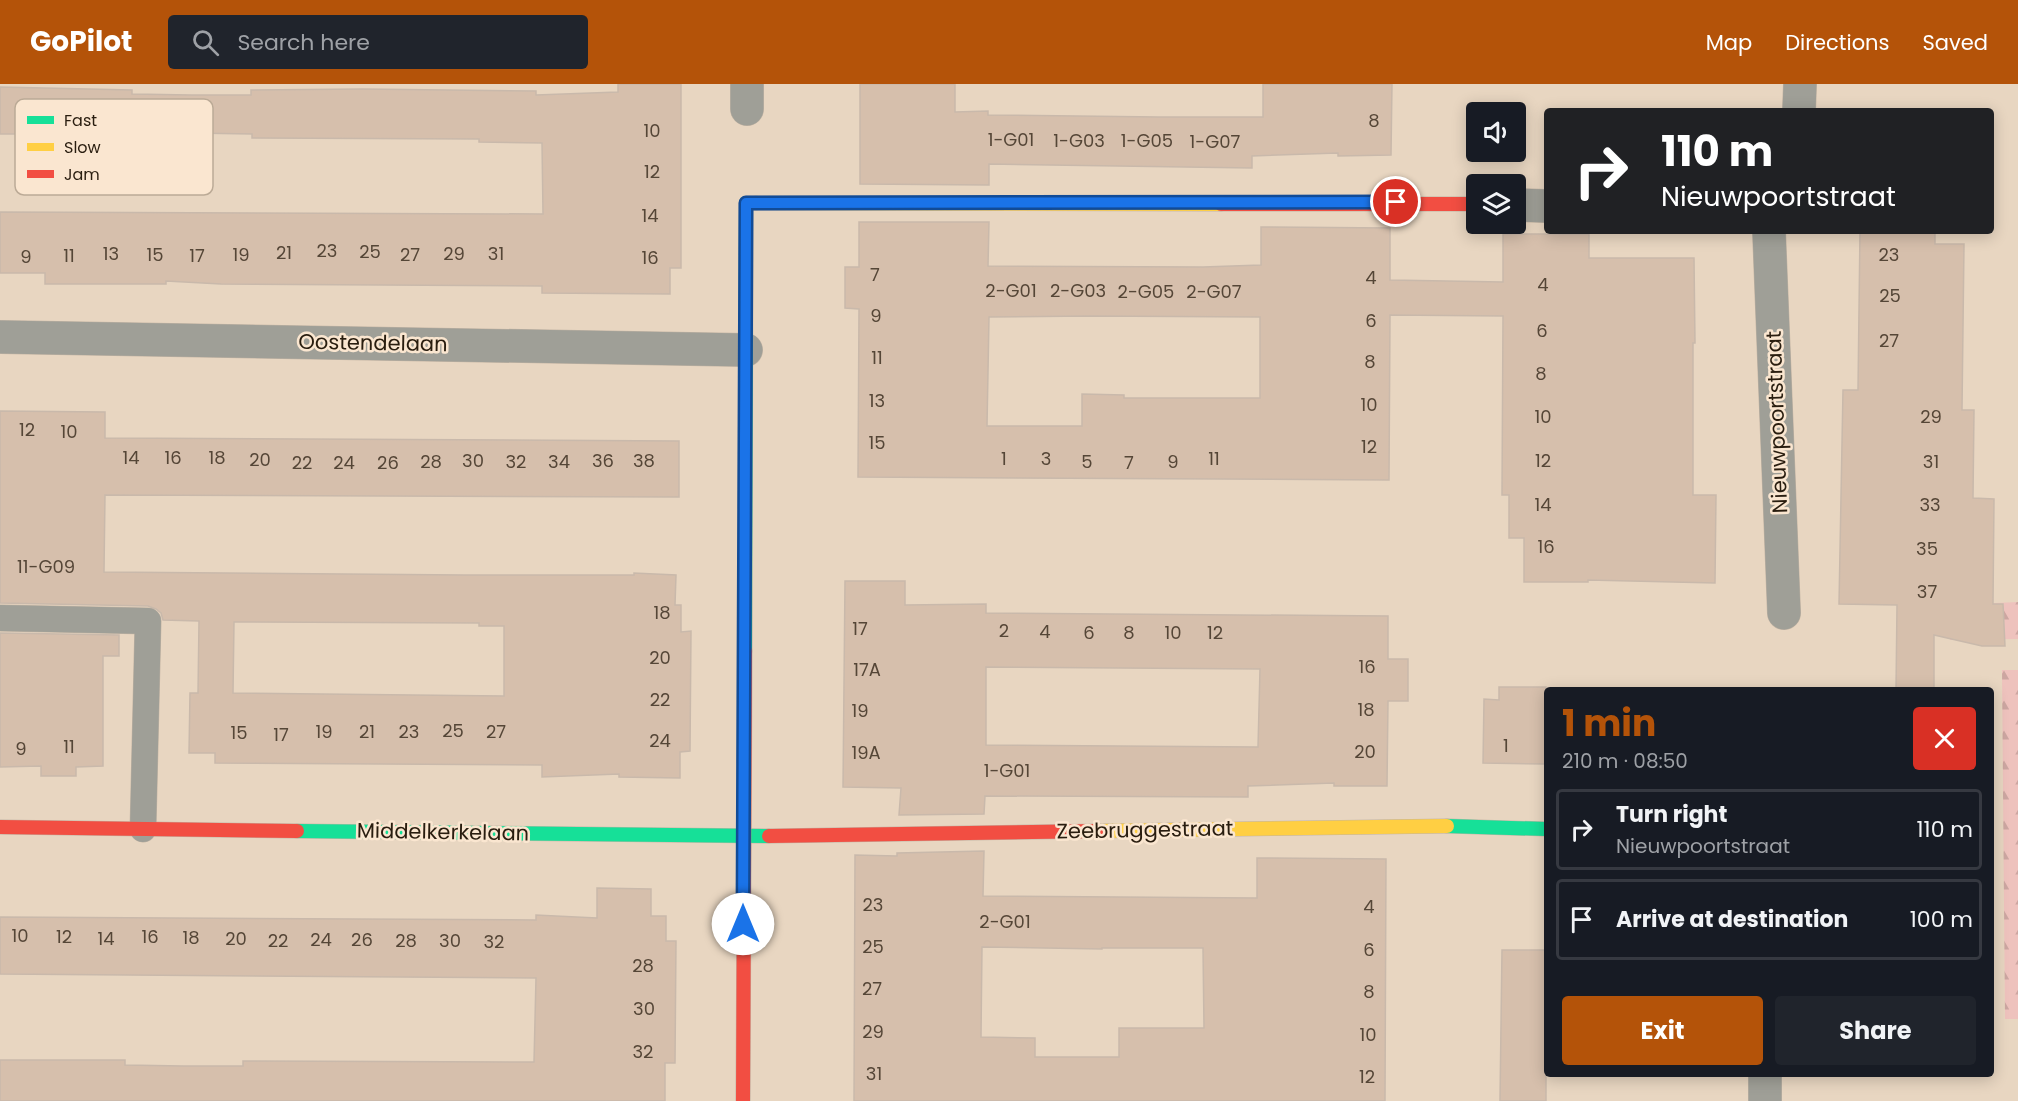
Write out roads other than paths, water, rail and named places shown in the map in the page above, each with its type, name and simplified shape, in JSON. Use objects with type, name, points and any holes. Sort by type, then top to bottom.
[{"type":"street","points":[[1799,108],[1800,84]]},
{"type":"street","points":[[742,1101],[746,203],[1466,204]]},
{"type":"street","points":[[1526,205],[1544,206]]},
{"type":"street","name":"Nieuwpoortstraat","points":[[1769,234],[1784,613]]},
{"type":"street","name":"Oostendelaan","points":[[0,337],[746,350]]},
{"type":"street","name":"Zeebruggestraat","points":[[744,836],[1438,826],[1544,829]]},
{"type":"street","name":"Middelkerkelaan","points":[[0,827],[744,836]]},
{"type":"street","points":[[1765,1077],[1765,1101]]},
{"type":"lane","points":[[0,618],[148,621],[143,829]]}]
